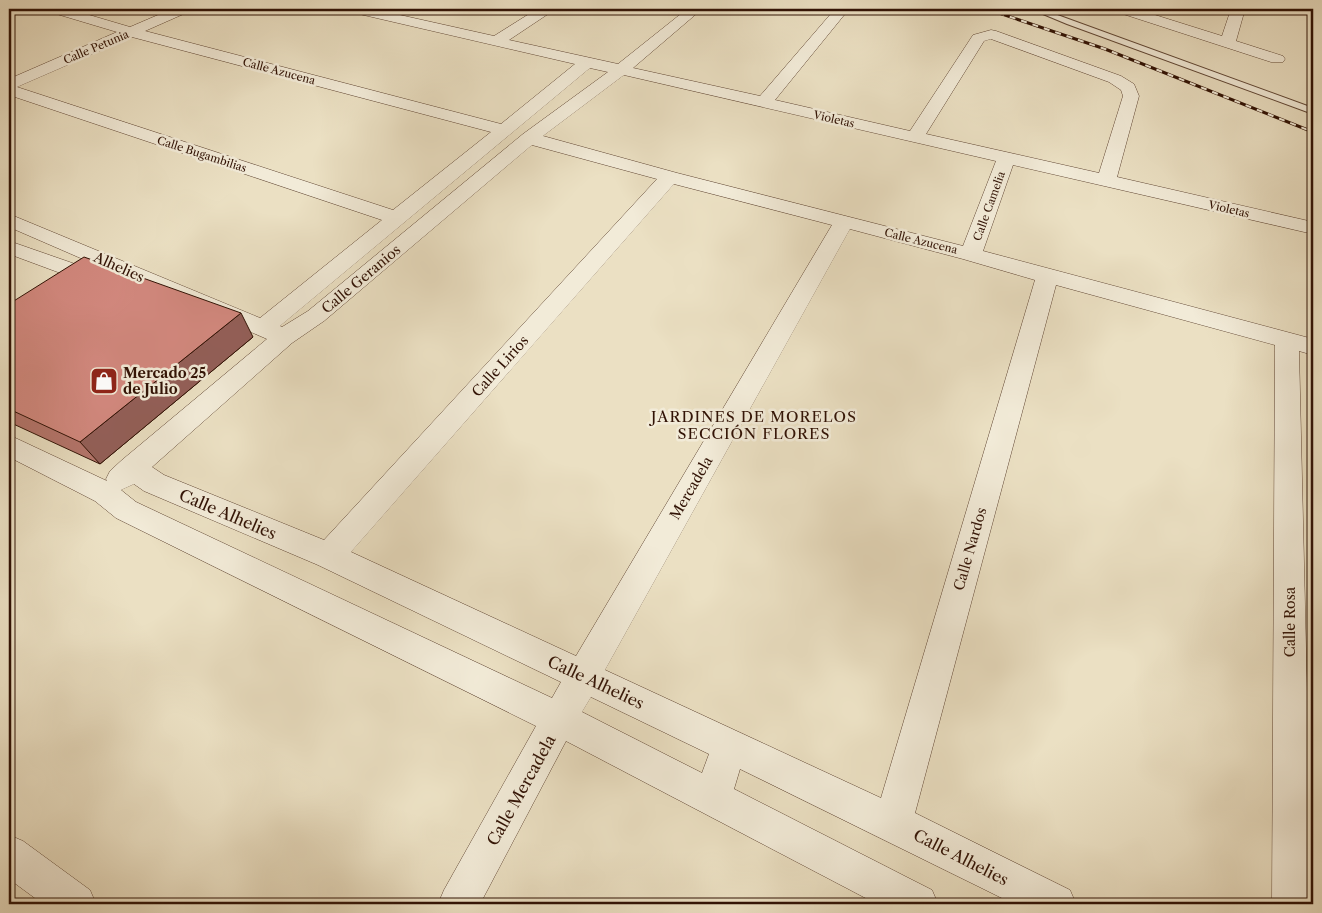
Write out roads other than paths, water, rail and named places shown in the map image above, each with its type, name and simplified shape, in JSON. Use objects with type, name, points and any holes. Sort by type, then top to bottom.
[{"type":"street","name":"Calle Azucena","points":[[56,9],[132,32],[504,130]]},
{"type":"street","name":"Calle Petunia","points":[[9,85],[183,9]]},
{"type":"street","name":"Violetas","points":[[355,9],[391,12],[495,42],[1313,228]]},
{"type":"street","points":[[495,42],[546,9]]},
{"type":"street","name":"Calle Geranios","points":[[274,332],[316,316],[528,138],[622,70],[695,9]]},
{"type":"street","points":[[763,103],[842,9]]},
{"type":"street","points":[[1122,9],[1277,59]]},
{"type":"street","points":[[1228,43],[1238,9]]},
{"type":"street","points":[[915,137],[978,38],[991,34],[1106,76],[1128,88],[1131,96],[1106,182]]},
{"type":"street","name":"Calle Geranios","points":[[105,493],[396,218],[586,63]]},
{"type":"street","name":"Calle Bugambilias","points":[[9,90],[396,218]]},
{"type":"street","name":"Calle Azucena","points":[[528,138],[670,177],[971,254],[1300,344]]},
{"type":"street","name":"Calle Camelia","points":[[971,254],[1006,158]]},
{"type":"street","points":[[451,173],[479,180]]},
{"type":"street","name":"Calle Lirios","points":[[329,556],[670,177]]},
{"type":"street","name":"Alhelies","points":[[9,220],[274,332]]},
{"type":"street","name":"Mercadela","points":[[584,677],[844,221]]},
{"type":"street","points":[[9,247],[90,277]]},
{"type":"street","points":[[66,293],[112,265]]},
{"type":"street","name":"Calle Nardos","points":[[893,822],[1047,276]]},
{"type":"street","name":"Calle Rosa","points":[[1292,904],[1300,344]]},
{"type":"street","points":[[9,445],[105,493],[126,510],[559,720],[918,904]]},
{"type":"street","name":"Calle Alhelies","points":[[132,468],[154,483],[329,556],[893,822],[1056,904]]},
{"type":"street","name":"Calle Mercadela","points":[[458,904],[584,677]]},
{"type":"street","points":[[712,797],[730,746]]},
{"type":"street","points":[[9,855],[76,904]]},
{"type":"lane","points":[[1035,9],[1100,35],[1266,91],[1313,111]]},
{"type":"railway","points":[[987,9],[1105,49],[1313,132]]},
{"type":"place","name":"Mercado 25 de Julio","points":[[104,381]]},
{"type":"district","name":"JARDINES DE MORELOS SECCIÓN FLORES","points":[[754,424]]}]
